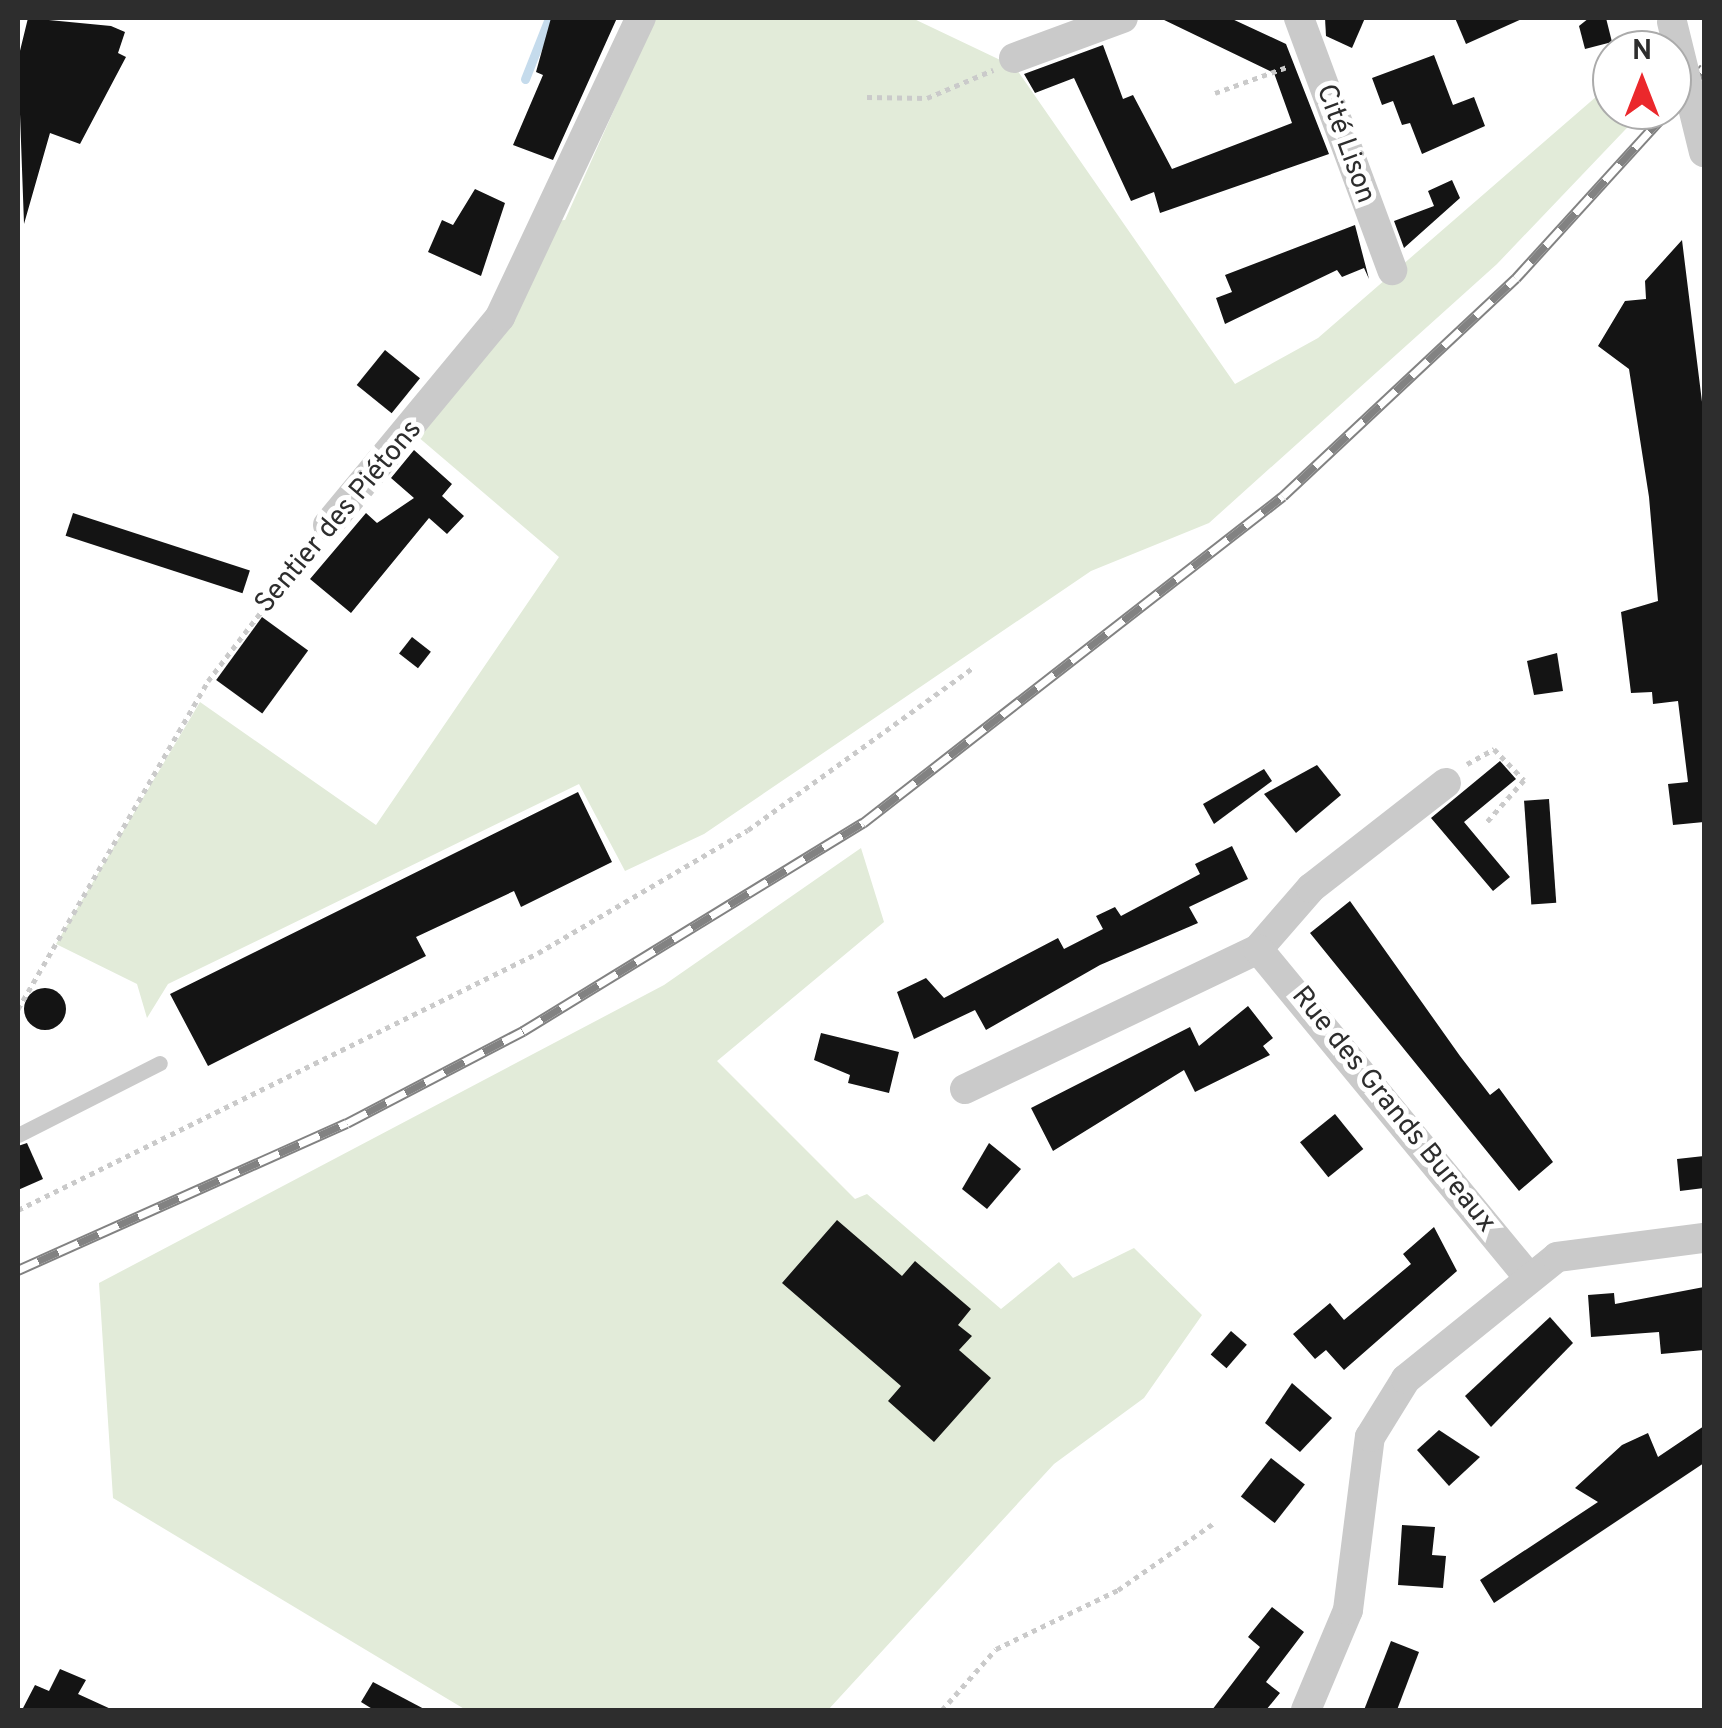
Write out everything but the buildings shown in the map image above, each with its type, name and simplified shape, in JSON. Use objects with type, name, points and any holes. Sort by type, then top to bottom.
[{"type":"street","name":"Sentier des Piétons","points":[[328,525],[500,317],[642,18]]},
{"type":"street","points":[[1014,58],[1123,18]]},
{"type":"street","name":"Cité Lison","points":[[1299,18],[1392,270]]},
{"type":"street","points":[[1671,20],[1704,152]]},
{"type":"street","points":[[966,1089],[1258,949],[1310,888],[1446,783]]},
{"type":"street","name":"Rue des Grands Bureaux","points":[[1258,949],[1526,1274]]},
{"type":"street","points":[[1306,1710],[1348,1610],[1362,1465],[1384,1405],[1526,1274],[1592,1248],[1704,1238]]},
{"type":"lane","points":[[18,1135],[160,1063]]},
{"type":"path","points":[[1216,93],[1312,55]]},
{"type":"path","points":[[868,97],[927,98],[1014,58]]},
{"type":"path","name":"Sentier des Piétons","points":[[18,1008],[208,682],[328,525]]},
{"type":"path","points":[[18,1210],[538,953],[748,830],[974,667]]},
{"type":"path","points":[[1446,783],[1482,752],[1504,754],[1523,788],[1486,824]]},
{"type":"path","points":[[942,1710],[996,1649],[1118,1590],[1214,1523]]},
{"type":"green space","points":[[655,18],[912,18],[1015,67],[1235,384],[1318,338],[1592,100],[1592,130],[1625,130],[1497,264],[1209,523],[1091,571],[704,834],[625,871],[579,784],[168,984],[147,1018],[137,984],[56,944],[200,702],[376,825],[559,557],[417,436],[551,221],[565,220]]},
{"type":"green space","points":[[861,848],[884,922],[717,1061],[855,1199],[867,1194],[1001,1309],[1059,1262],[1073,1278],[1134,1248],[1202,1315],[1144,1398],[1054,1464],[828,1710],[466,1710],[113,1498],[99,1283],[664,985]]},
{"type":"waterway","points":[[525,79],[549,18]]},
{"type":"railway","points":[[1692,82],[1704,68]]},
{"type":"railway","points":[[18,1270],[347,1123],[523,1031],[863,823],[1283,496],[1516,278],[1651,130]]}]
